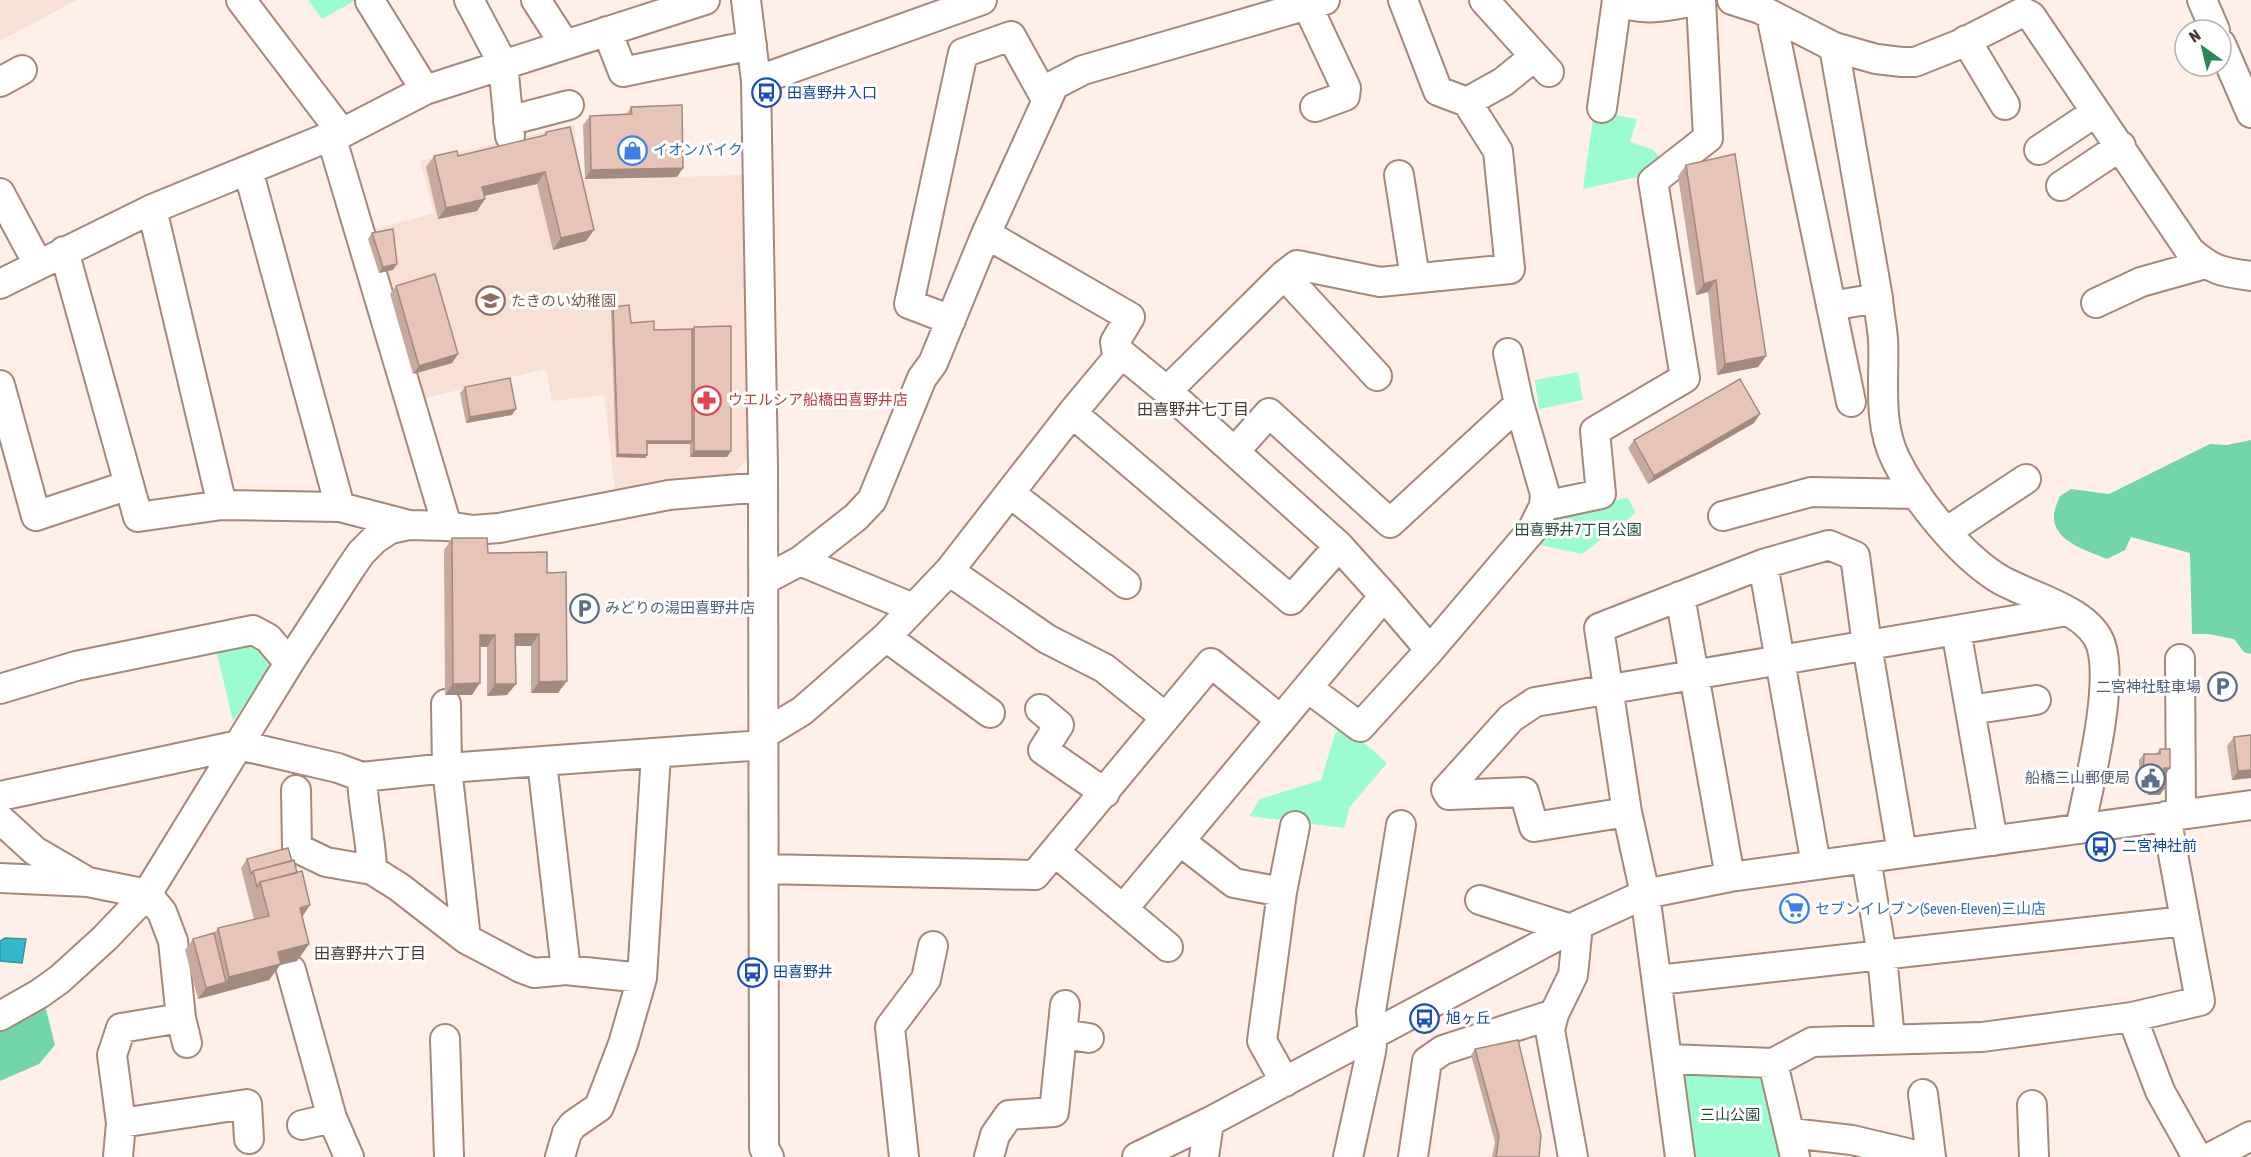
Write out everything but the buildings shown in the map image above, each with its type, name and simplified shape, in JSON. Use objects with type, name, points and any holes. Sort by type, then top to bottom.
[{"type":"street","points":[[241,0],[337,134],[447,526]]},
{"type":"street","points":[[469,0],[503,64],[509,129],[569,105]]},
{"type":"street","points":[[536,0],[565,45]]},
{"type":"street","points":[[0,284],[152,209],[337,134],[425,90],[705,0]]},
{"type":"street","points":[[746,0],[756,81],[764,487],[765,1154]]},
{"type":"street","points":[[756,81],[982,0]]},
{"type":"street","points":[[1167,391],[1284,275],[1297,265],[1380,282],[1510,269],[1498,152],[1467,102],[1438,91],[1403,0]]},
{"type":"street","points":[[1467,102],[1541,64],[1484,0]]},
{"type":"street","points":[[1544,506],[1601,494],[1595,431],[1684,378],[1653,181],[1708,138],[1700,0],[1668,6],[1645,7],[1624,4],[1617,0],[1602,108]]},
{"type":"street","points":[[1732,0],[1771,15],[1834,47],[1882,60],[1915,62],[1966,40],[2018,6],[2040,27],[2190,251],[2205,264],[2223,273],[2251,276]]},
{"type":"street","points":[[2202,0],[2210,18]]},
{"type":"street","points":[[370,1],[425,90]]},
{"type":"street","points":[[764,580],[800,561],[856,517],[872,501],[922,378],[933,363],[986,234],[1054,85],[1083,70],[1316,2],[1346,88],[1345,96],[1315,107]]},
{"type":"street","points":[[1771,15],[1851,402]]},
{"type":"street","points":[[608,31],[624,72],[752,45]]},
{"type":"street","points":[[951,320],[909,304],[963,53],[1011,36],[1047,100]]},
{"type":"street","points":[[1966,40],[2005,105]]},
{"type":"street","points":[[1834,47],[1878,298],[1883,340],[1882,393],[1888,437],[1895,459],[1917,495],[1946,532],[1996,577],[2067,611],[2090,627],[2101,646],[2104,676],[2102,710],[2080,829]]},
{"type":"street","points":[[2233,72],[2251,113]]},
{"type":"street","points":[[2040,150],[2096,112]]},
{"type":"street","points":[[2061,186],[2121,146]]},
{"type":"street","points":[[248,170],[340,507]]},
{"type":"street","points":[[1399,175],[1415,278]]},
{"type":"street","points":[[0,193],[38,264]]},
{"type":"street","points":[[152,209],[222,505]]},
{"type":"street","points":[[986,234],[1130,317],[1114,342],[1121,354],[1167,391],[1339,546],[1430,650]]},
{"type":"street","points":[[64,251],[138,517],[222,505],[340,507],[409,525],[447,526],[473,530],[499,528],[669,495],[764,487]]},
{"type":"street","points":[[2096,303],[2141,282],[2205,264]]},
{"type":"street","points":[[1284,275],[1377,376]]},
{"type":"street","points":[[1831,306],[1878,298]]},
{"type":"street","points":[[1308,688],[1360,727],[1430,650],[1532,530],[1544,506],[1545,494],[1519,404],[1508,353]]},
{"type":"street","points":[[0,796],[239,745],[338,768],[362,777],[447,768],[656,754],[764,740],[802,711],[886,637],[949,571],[1121,354]]},
{"type":"street","points":[[0,385],[36,516],[129,485]]},
{"type":"street","points":[[1235,451],[1269,413],[1390,523],[1519,404]]},
{"type":"street","points":[[1072,413],[1291,600],[1339,546]]},
{"type":"street","points":[[1946,532],[2026,479]]},
{"type":"street","points":[[1723,516],[1811,492],[1917,495]]},
{"type":"street","points":[[1010,493],[1126,585]]},
{"type":"street","points":[[0,1016],[39,994],[60,978],[105,938],[147,894],[289,663],[361,554],[375,539],[390,529],[409,525]]},
{"type":"street","points":[[1680,1157],[1646,894],[1627,812],[1599,628],[1763,564],[1829,545],[1855,556],[1867,645],[1902,853]]},
{"type":"street","points":[[800,561],[913,608]]},
{"type":"street","points":[[1763,564],[1816,865]]},
{"type":"street","points":[[949,571],[1047,639],[1104,668],[1165,717]]},
{"type":"street","points":[[1123,909],[1384,596]]},
{"type":"street","points":[[1680,596],[1730,877]]},
{"type":"street","points":[[1627,812],[1534,827],[1524,792],[1449,795],[1446,790],[1511,718],[1535,702],[2067,611]]},
{"type":"street","points":[[0,688],[76,666],[253,630],[268,638],[289,663]]},
{"type":"street","points":[[1956,630],[1993,841]]},
{"type":"street","points":[[886,637],[990,713]]},
{"type":"street","points":[[1668,1059],[1773,1063],[1812,1042],[1982,1037],[2132,1017],[2200,1001],[2185,921],[2174,815],[2180,659]]},
{"type":"street","points":[[764,868],[1035,875],[1211,663],[1281,720]]},
{"type":"street","points":[[1970,710],[2036,700]]},
{"type":"street","points":[[446,704],[447,768],[466,939]]},
{"type":"street","points":[[1040,710],[1059,725],[1043,750],[1105,793]]},
{"type":"street","points":[[560,1157],[567,1133],[573,1125],[599,1107],[623,1044],[642,978],[656,754]]},
{"type":"street","points":[[542,762],[566,970]]},
{"type":"street","points":[[362,777],[372,870]]},
{"type":"street","points":[[296,790],[297,848],[326,862],[372,870],[399,887],[466,939],[534,973],[566,970],[642,978]]},
{"type":"street","points":[[1137,1157],[1209,1122],[1575,927],[1646,894],[1730,877],[2251,805]]},
{"type":"street","points":[[0,819],[35,851],[88,882]]},
{"type":"street","points":[[1348,1157],[1371,1052],[1373,1035],[1371,1011],[1401,825]]},
{"type":"street","points":[[1285,1082],[1262,1041],[1282,892],[1295,826]]},
{"type":"street","points":[[1180,841],[1234,883],[1282,892]]},
{"type":"street","points":[[1055,852],[1168,947]]},
{"type":"street","points":[[1866,858],[1882,956],[1890,1039]]},
{"type":"street","points":[[0,878],[88,882],[147,894],[162,912],[173,941],[184,1030],[121,1028],[112,1055],[121,1123],[118,1157]]},
{"type":"street","points":[[1480,900],[1575,927]]},
{"type":"street","points":[[1658,980],[2185,921]]},
{"type":"street","points":[[1573,1157],[1550,1030],[1554,1014],[1573,975],[1575,927]]},
{"type":"street","points":[[904,1157],[890,1027],[927,979],[933,946]]},
{"type":"street","points":[[291,970],[332,1118],[349,1157]]},
{"type":"street","points":[[989,1157],[995,1135],[1009,1115],[1054,1112],[1076,1036],[1065,1005]]},
{"type":"street","points":[[1413,1157],[1427,1061],[1443,1050],[1554,1014]]},
{"type":"street","points":[[2132,1017],[2160,1091],[2197,1157]]},
{"type":"street","points":[[445,1039],[449,1157]]},
{"type":"street","points":[[1773,1063],[1793,1145],[1924,1157]]},
{"type":"street","points":[[1923,1094],[1931,1157]]},
{"type":"street","points":[[121,1123],[247,1104],[249,1139]]},
{"type":"street","points":[[2032,1105],[2034,1157]]},
{"type":"street","points":[[302,1125],[332,1118]]},
{"type":"street","points":[[1204,1157],[1209,1122]]},
{"type":"street","points":[[2211,1157],[2251,1136]]},
{"type":"shaded area","points":[[0,0],[77,0],[0,41]]},
{"type":"shaded area","points":[[574,125],[580,180],[742,175],[747,459],[727,481],[615,492],[604,395],[552,401],[546,369],[417,400],[365,232],[434,213],[420,161]]},
{"type":"green space","points":[[308,0],[356,0],[322,19]]},
{"type":"green space","points":[[1594,111],[1637,119],[1630,142],[1654,150],[1661,161],[1642,176],[1583,189]]},
{"type":"green space","points":[[1578,372],[1583,400],[1539,409],[1535,380]]},
{"type":"green space","points":[[2251,440],[2251,654],[2244,652],[2234,639],[2208,634],[2192,634],[2190,553],[2131,537],[2125,550],[2107,559],[2067,540],[2056,528],[2054,517],[2060,496],[2071,489],[2109,494],[2210,444],[2227,445]]},
{"type":"green space","name":"田喜野井7丁目公園","points":[[1628,498],[1636,513],[1582,554],[1531,543],[1553,517],[1578,507]]},
{"type":"green space","points":[[256,643],[264,652],[269,668],[233,721],[216,650]]},
{"type":"green space","points":[[1344,725],[1387,763],[1350,807],[1344,828],[1249,816],[1260,799],[1321,780],[1335,734]]},
{"type":"green space","points":[[45,1005],[55,1045],[39,1064],[0,1081],[0,1029]]},
{"type":"green space","name":"三山公園","points":[[1688,1069],[1758,1071],[1764,1078],[1782,1157],[1693,1157],[1683,1076]]},
{"type":"water","points":[[5,938],[26,939],[22,963],[0,961],[0,941]]},
{"type":"place","name":"田喜野井入口","points":[[766,93]]},
{"type":"place","name":"イオンバイク","points":[[632,150]]},
{"type":"place","name":"たきのい幼稚園","points":[[490,301]]},
{"type":"place","name":"ウエルシア船橋田喜野井店","points":[[707,400]]},
{"type":"place","name":"みどりの湯田喜野井店","points":[[584,608]]},
{"type":"place","name":"二宮神社駐車場","points":[[2222,687]]},
{"type":"place","name":"船橋三山郵便局","points":[[2151,778]]},
{"type":"place","name":"二宮神社前","points":[[2101,846]]},
{"type":"place","name":"セブンイレブン(Seven-Eleven)三山店","points":[[1794,909]]},
{"type":"place","name":"田喜野井","points":[[752,972]]},
{"type":"place","name":"旭ヶ丘","points":[[1425,1018]]},
{"type":"district","name":"田喜野井七丁目","points":[[1193,409]]},
{"type":"district","name":"田喜野井六丁目","points":[[370,953]]}]
